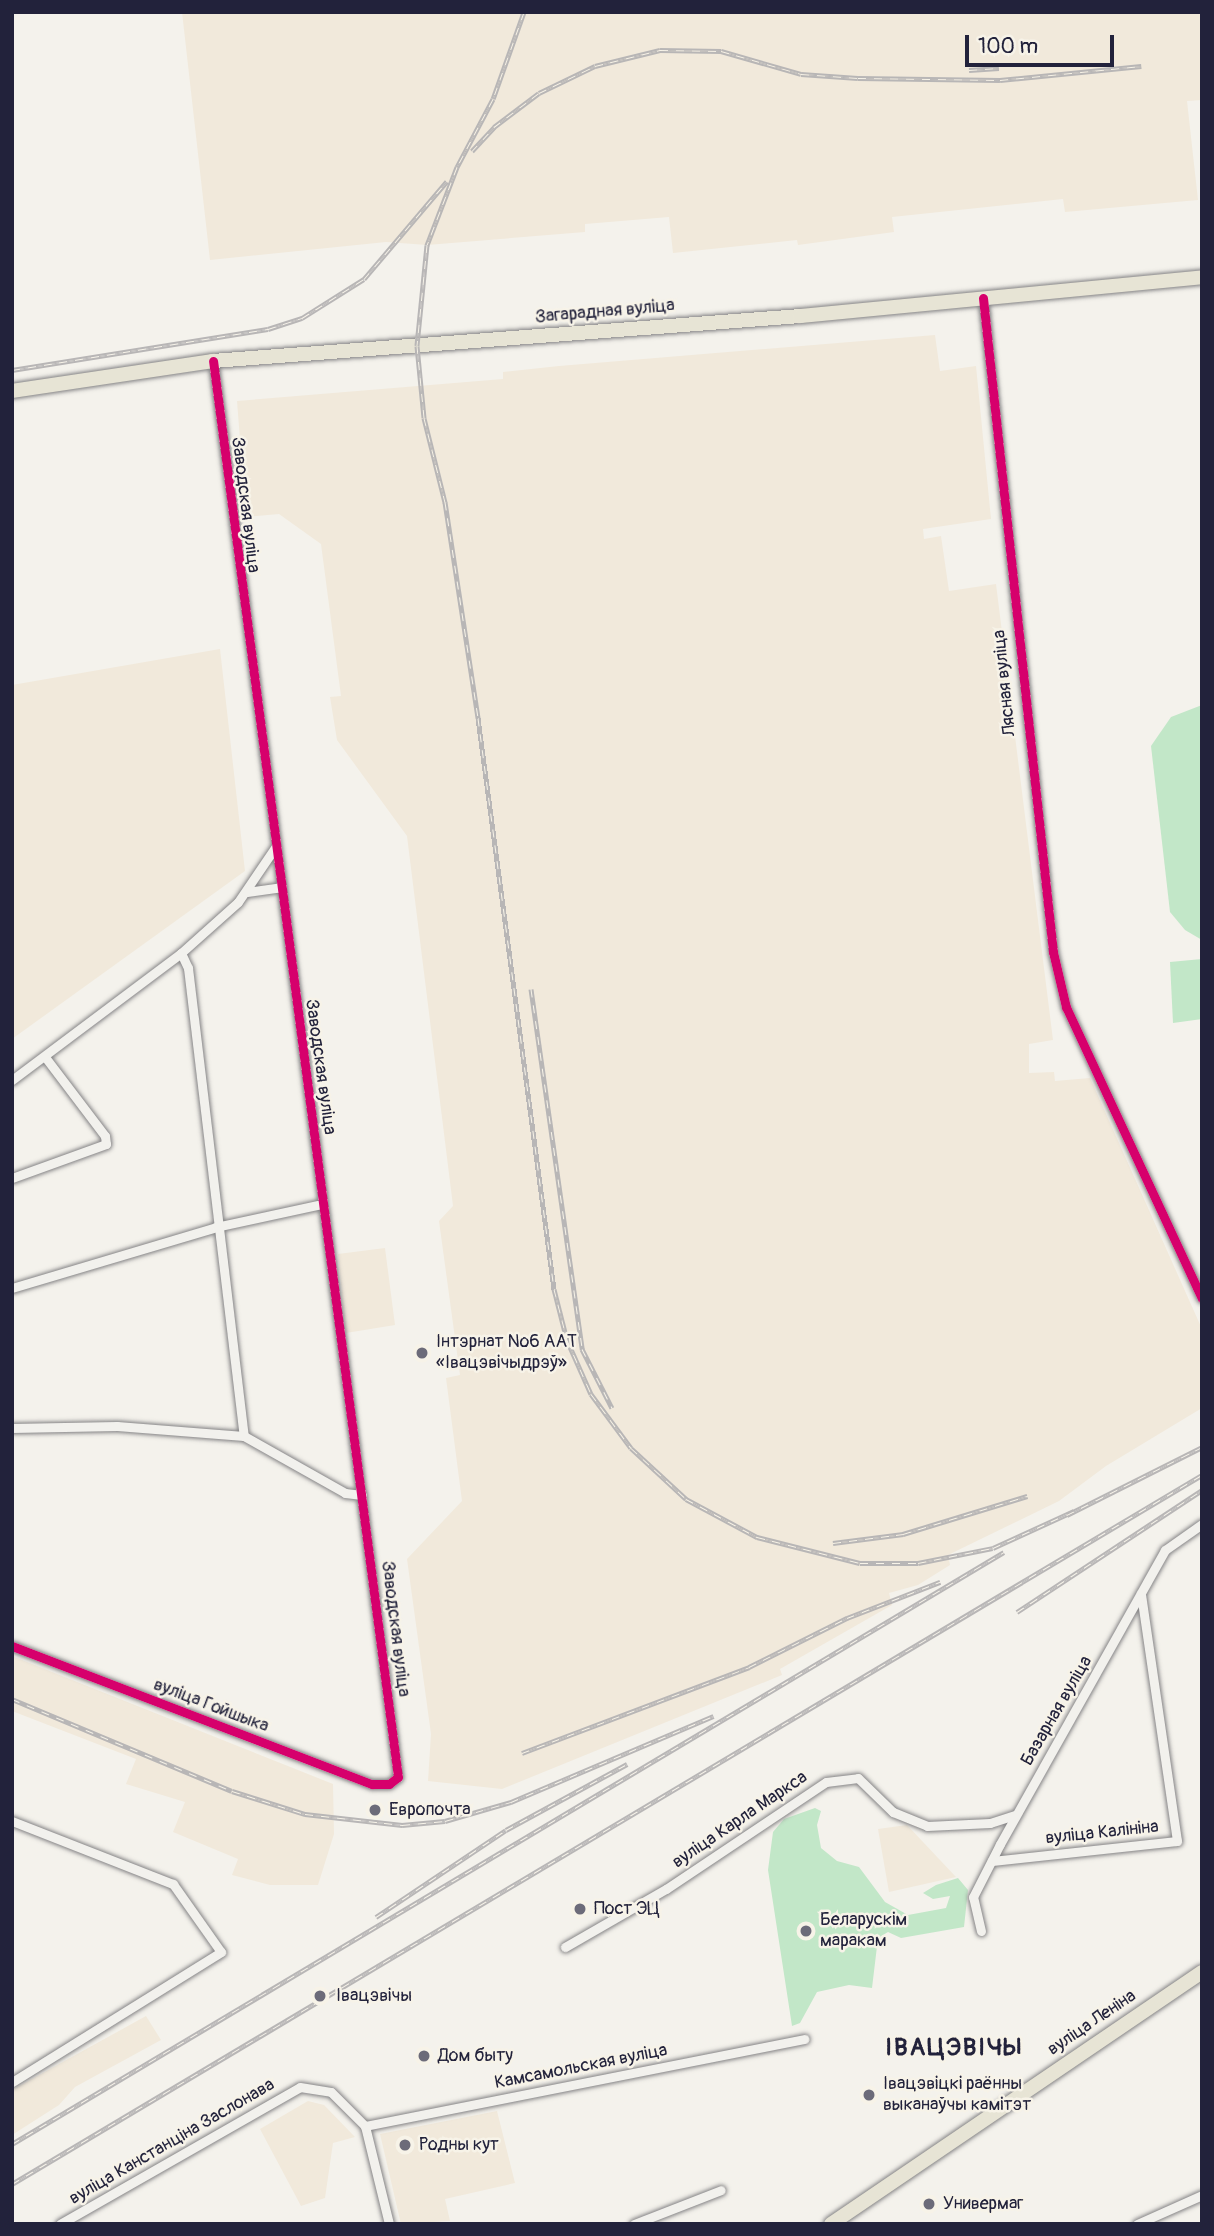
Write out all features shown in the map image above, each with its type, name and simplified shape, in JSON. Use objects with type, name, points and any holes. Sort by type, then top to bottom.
[{"type":"main road","name":"Загарадная вуліца","points":[[12,391],[212,361],[983,298],[1202,277]]},
{"type":"main road","name":"вуліца Леніна","points":[[831,2224],[1202,1972]]},
{"type":"street","name":"Лясная вуліца","points":[[983,298],[1053,953],[1066,1007],[1202,1298]]},
{"type":"street","name":"Заводская вуліца","points":[[212,361],[398,1777]]},
{"type":"street","points":[[12,1080],[181,953],[247,892],[276,846]]},
{"type":"street","points":[[247,892],[281,887]]},
{"type":"street","points":[[181,953],[188,968],[216,1227],[244,1436]]},
{"type":"street","points":[[12,1178],[106,1144],[106,1136],[45,1057]]},
{"type":"street","points":[[12,1288],[216,1227],[322,1204]]},
{"type":"street","points":[[12,1428],[117,1426],[244,1436],[345,1493],[362,1495]]},
{"type":"street","name":"Базарная вуліца","points":[[981,1931],[973,1897],[1015,1815],[1165,1550],[1202,1524]]},
{"type":"street","name":"вуліца Калініна","points":[[992,1861],[1177,1840],[1141,1594]]},
{"type":"street","name":"вуліца Гойшыка","points":[[12,1646],[372,1784],[389,1783],[398,1777]]},
{"type":"street","name":"вуліца Карла Маркса","points":[[565,1947],[666,1889],[826,1782],[858,1778],[892,1812],[927,1826],[990,1823],[1015,1815]]},
{"type":"street","points":[[12,1821],[173,1884],[220,1952],[12,2082]]},
{"type":"street","name":"Камсамольская вуліца","points":[[365,2126],[804,2039]]},
{"type":"street","name":"вуліца Канстанціна Заслонава","points":[[60,2224],[74,2220],[300,2087],[331,2092],[365,2126]]},
{"type":"street","points":[[365,2126],[389,2224]]},
{"type":"street","points":[[634,2224],[721,2190]]},
{"type":"street","points":[[1137,2224],[1202,2195]]},
{"type":"shaded area","points":[[182,12],[1202,12],[1202,100],[1187,101],[1198,200],[1065,212],[1063,199],[892,217],[894,232],[798,245],[797,240],[673,253],[669,217],[585,224],[585,232],[427,245],[386,242],[210,260]]},
{"type":"shaded area","points":[[935,335],[940,371],[976,366],[991,519],[923,529],[924,539],[941,536],[949,591],[996,584],[1053,1040],[1029,1044],[1029,1073],[1054,1072],[1055,1081],[1090,1078],[1202,1329],[1202,1408],[1106,1466],[1059,1501],[948,1555],[950,1565],[918,1585],[889,1593],[892,1605],[780,1669],[782,1675],[502,1789],[428,1781],[431,1734],[407,1559],[462,1501],[446,1378],[460,1375],[439,1221],[453,1206],[407,836],[337,740],[330,697],[341,696],[321,544],[279,514],[246,517],[237,401],[503,379],[503,372],[559,366]]},
{"type":"shaded area","points":[[220,649],[245,871],[12,1039],[12,685]]},
{"type":"shaded area","points":[[385,1248],[395,1325],[346,1333],[338,1254]]},
{"type":"shaded area","points":[[12,1656],[333,1784],[334,1834],[318,1885],[270,1885],[232,1875],[238,1859],[173,1832],[185,1802],[126,1784],[136,1759],[12,1711]]},
{"type":"shaded area","points":[[907,1825],[956,1877],[889,1892],[878,1829]]},
{"type":"shaded area","points":[[146,2016],[161,2040],[75,2087],[59,2105],[12,2135],[12,2090]]},
{"type":"shaded area","points":[[308,2101],[324,2105],[355,2137],[333,2143],[325,2198],[301,2206],[260,2129]]},
{"type":"shaded area","points":[[497,2111],[515,2183],[445,2199],[450,2221],[401,2224],[380,2134]]},
{"type":"green space","points":[[1202,705],[1202,940],[1185,930],[1170,912],[1151,746],[1171,717]]},
{"type":"green space","points":[[1202,959],[1202,1019],[1173,1023],[1170,962]]},
{"type":"green space","points":[[815,1808],[821,1811],[817,1825],[821,1848],[837,1861],[859,1867],[885,1902],[908,1915],[946,1908],[950,1896],[933,1899],[923,1893],[936,1885],[958,1878],[968,1890],[964,1927],[901,1938],[888,1932],[878,1938],[872,1988],[849,1985],[817,1992],[800,2023],[792,2026],[768,1870],[773,1832],[784,1819]]},
{"type":"railway","points":[[524,12],[493,99],[457,167],[427,245],[417,346],[424,418],[445,502],[478,718],[554,1289],[567,1340],[591,1394],[631,1448],[686,1499],[757,1537],[860,1563],[918,1563],[993,1548],[1074,1511]]},
{"type":"railway","points":[[472,151],[494,127],[539,93],[595,66],[660,50],[721,51],[801,74],[858,78],[1000,80],[1141,66]]},
{"type":"railway","points":[[969,70],[999,68]]},
{"type":"railway","points":[[12,370],[268,329],[302,318],[364,279],[447,181]]},
{"type":"railway","points":[[531,989],[582,1349],[612,1408]]},
{"type":"railway","points":[[1067,1515],[1202,1447]]},
{"type":"railway","points":[[12,2184],[1202,1475]]},
{"type":"railway","points":[[1017,1612],[1202,1490]]},
{"type":"railway","points":[[833,1543],[903,1534],[1027,1496]]},
{"type":"railway","points":[[12,2144],[1004,1552]]},
{"type":"railway","points":[[522,1753],[749,1667],[847,1618],[940,1582]]},
{"type":"railway","points":[[12,1699],[232,1791],[305,1814],[402,1825],[445,1821],[511,1802],[714,1716]]},
{"type":"railway","points":[[376,1917],[506,1830],[627,1764]]},
{"type":"cycle path","points":[[983,298],[1053,952],[1066,1007],[1202,1298]]},
{"type":"cycle path","points":[[12,1646],[372,1784],[389,1784],[398,1777],[213,361]]},
{"type":"place","name":"Інтэрнат №6 ААТ «Івацэвічыдрэў»","points":[[422,1353]]},
{"type":"place","name":"Европочта","points":[[375,1810]]},
{"type":"place","name":"Пост ЭЦ","points":[[580,1909]]},
{"type":"place","name":"Беларускім маракам","points":[[806,1931]]},
{"type":"place","name":"Івацэвічы","points":[[320,1996]]},
{"type":"place","name":"Дом быту","points":[[424,2056]]},
{"type":"place","name":"Івацэвіцкі раённы выканаўчы камітэт","points":[[869,2095]]},
{"type":"place","name":"Родны кут","points":[[405,2145]]},
{"type":"place","name":"Универмаг","points":[[929,2204]]},
{"type":"district","name":"ІВАЦЭВІЧЫ","points":[[954,2048]]}]
